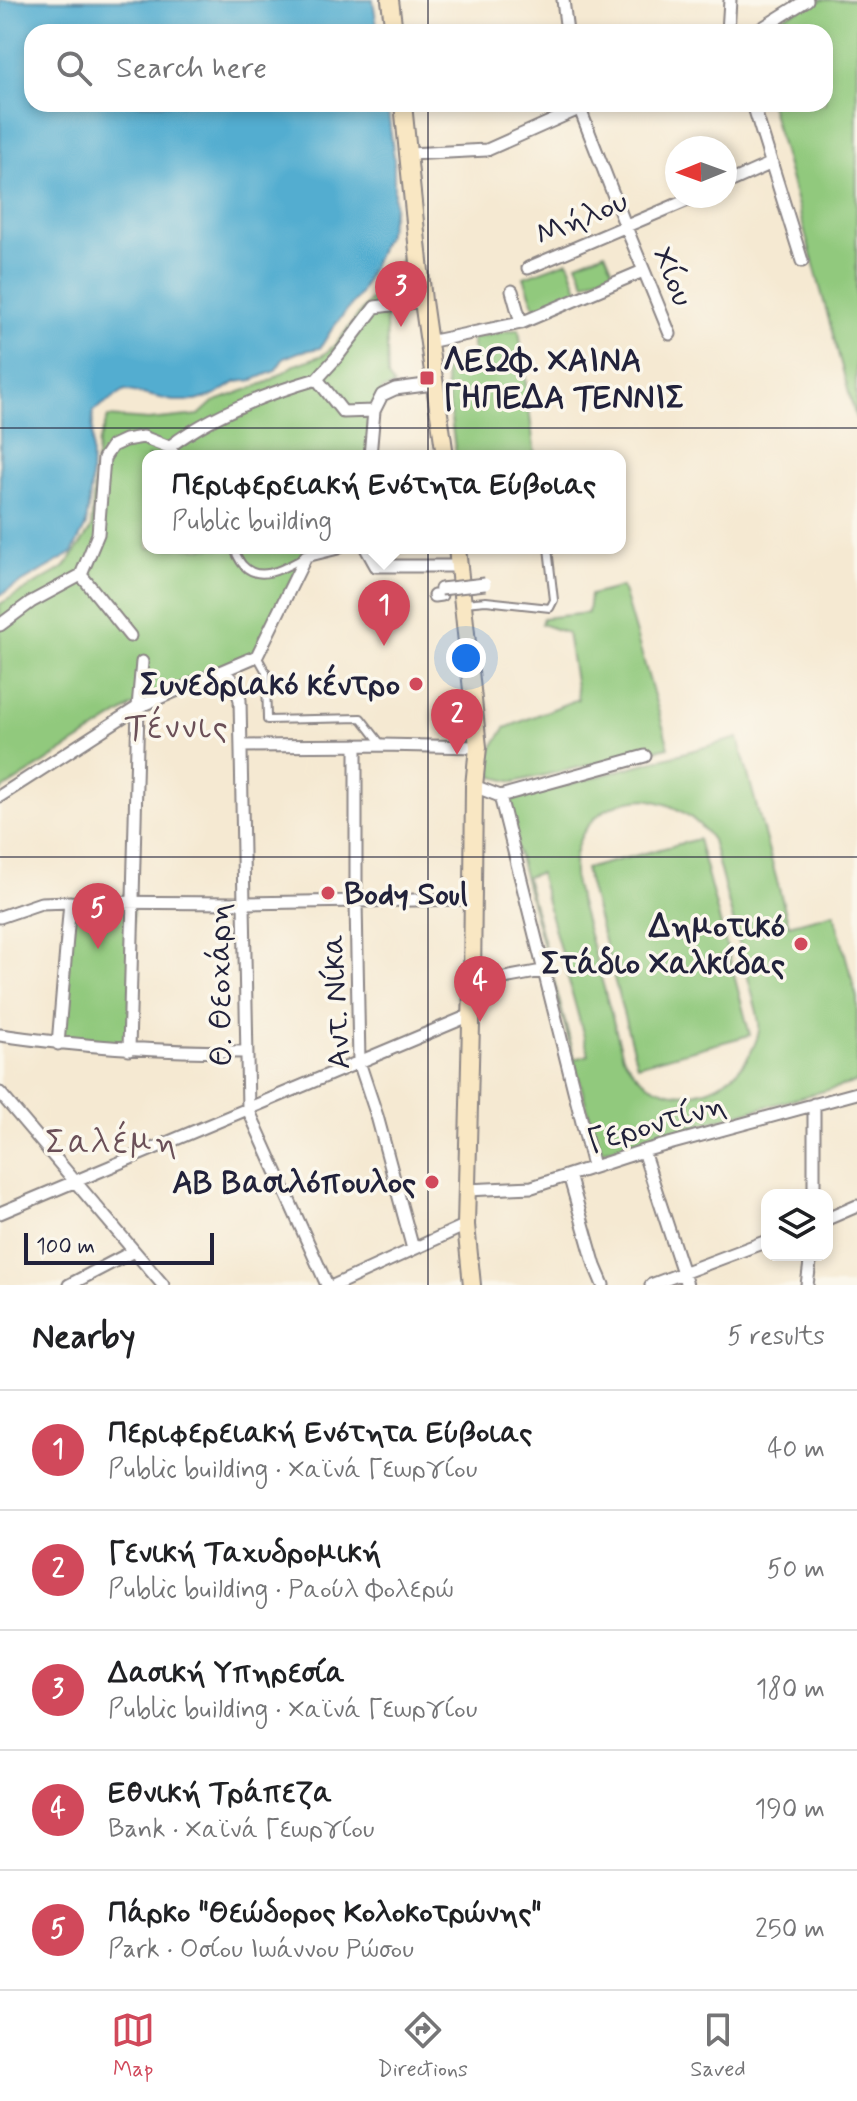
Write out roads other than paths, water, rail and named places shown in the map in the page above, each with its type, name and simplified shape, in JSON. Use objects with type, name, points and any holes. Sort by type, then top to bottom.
[{"type":"main road","points":[[390,0],[393,24]]},
{"type":"main road","points":[[404,112],[423,301],[444,450]]},
{"type":"main road","points":[[458,554],[478,747],[474,786],[466,1225],[472,1285]]},
{"type":"street","points":[[563,0],[566,24]]},
{"type":"street","points":[[727,24],[730,0]]},
{"type":"street","points":[[769,24],[807,0]]},
{"type":"street","points":[[409,154],[487,150],[569,112]]},
{"type":"street","name":"Χίου","points":[[584,112],[643,271],[670,334]]},
{"type":"street","points":[[756,112],[802,261]]},
{"type":"street","points":[[737,179],[772,163]]},
{"type":"street","name":"Μήλου","points":[[528,268],[670,208]]},
{"type":"street","points":[[428,342],[521,323],[643,271]]},
{"type":"street","points":[[512,291],[521,323]]},
{"type":"street","points":[[174,450],[192,430],[218,416],[317,379],[375,307],[423,301]]},
{"type":"street","points":[[317,379],[343,412],[374,411]]},
{"type":"street","points":[[371,450],[374,411],[382,395],[395,389],[433,384]]},
{"type":"street","points":[[0,625],[31,602],[81,575],[98,534],[104,458],[112,446],[143,437],[168,450]]},
{"type":"street","points":[[0,796],[138,707],[257,656],[306,556],[314,554]]},
{"type":"street","points":[[369,554],[376,566],[459,566]]},
{"type":"street","points":[[81,575],[130,636]]},
{"type":"street","points":[[434,596],[441,595],[441,589],[485,584]]},
{"type":"street","points":[[129,1050],[138,707],[142,662]]},
{"type":"street","name":"Θ. Θεοχάρη","points":[[224,672],[234,682],[240,700],[248,1109],[327,1285]]},
{"type":"street","name":"Αντ. Νίκα","points":[[356,745],[359,1062],[413,1249]]},
{"type":"street","points":[[241,746],[478,747]]},
{"type":"street","points":[[474,786],[500,796],[645,756]]},
{"type":"street","points":[[500,796],[593,1166]]},
{"type":"street","points":[[0,917],[41,903],[472,899]]},
{"type":"street","points":[[58,1044],[70,902]]},
{"type":"street","points":[[472,984],[542,971]]},
{"type":"street","points":[[0,1213],[471,1015]]},
{"type":"street","points":[[0,1035],[129,1050],[247,1052]]},
{"type":"street","name":"Γεροντίνη","points":[[467,1190],[532,1187],[643,1151],[857,1093]]},
{"type":"street","points":[[1,1096],[163,1285]]},
{"type":"street","points":[[814,1104],[814,1189]]},
{"type":"street","points":[[643,1151],[687,1285]]},
{"type":"street","points":[[569,1175],[603,1285]]},
{"type":"street","points":[[833,1216],[857,1206]]},
{"type":"street","points":[[335,1285],[466,1225]]},
{"type":"street","points":[[651,1285],[761,1243]]},
{"type":"street","points":[[69,1285],[134,1251]]},
{"type":"street","points":[[807,1285],[810,1261]]},
{"type":"lane","points":[[236,554],[243,566],[253,572],[278,572],[306,556]]},
{"type":"lane","points":[[464,603],[486,601],[550,608],[554,600],[549,554]]},
{"type":"lane","points":[[257,656],[266,672],[267,720],[361,718],[382,745]]},
{"type":"water","points":[[0,0],[373,0],[377,24],[24,24],[24,112],[388,112],[394,158],[394,206],[389,229],[360,294],[320,348],[284,358],[275,371],[253,380],[236,382],[216,395],[196,401],[173,401],[125,390],[93,411],[91,485],[86,525],[72,553],[0,595]]},
{"type":"place","name":"Δασική Υπηρεσία","points":[[401,327]]},
{"type":"place","name":"ΛΕΩΦ. ΧΑΙΝΑ ΓΗΠΕΔΑ ΤΕΝΝΙΣ","points":[[427,378]]},
{"type":"place","name":"Περιφερειακή Ενότητα Εύβοιας","points":[[384,646]]},
{"type":"place","name":"Συνεδριακό κέντρο","points":[[416,684]]},
{"type":"place","name":"Γενική Ταχυδρομική","points":[[457,755]]},
{"type":"place","name":"Body Soul","points":[[328,893]]},
{"type":"place","name":"Δημοτικό Στάδιο Χαλκίδας","points":[[801,944]]},
{"type":"place","name":"Πάρκο \"Θεώδορος Κολοκοτρώνης\"","points":[[98,949]]},
{"type":"place","name":"Εθνική Τράπεζα","points":[[480,1022]]},
{"type":"place","name":"ΑΒ Βασιλόπουλος","points":[[432,1182]]},
{"type":"district","name":"Τέννις","points":[[177,726]]},
{"type":"district","name":"Σαλέμη","points":[[112,1141]]}]
